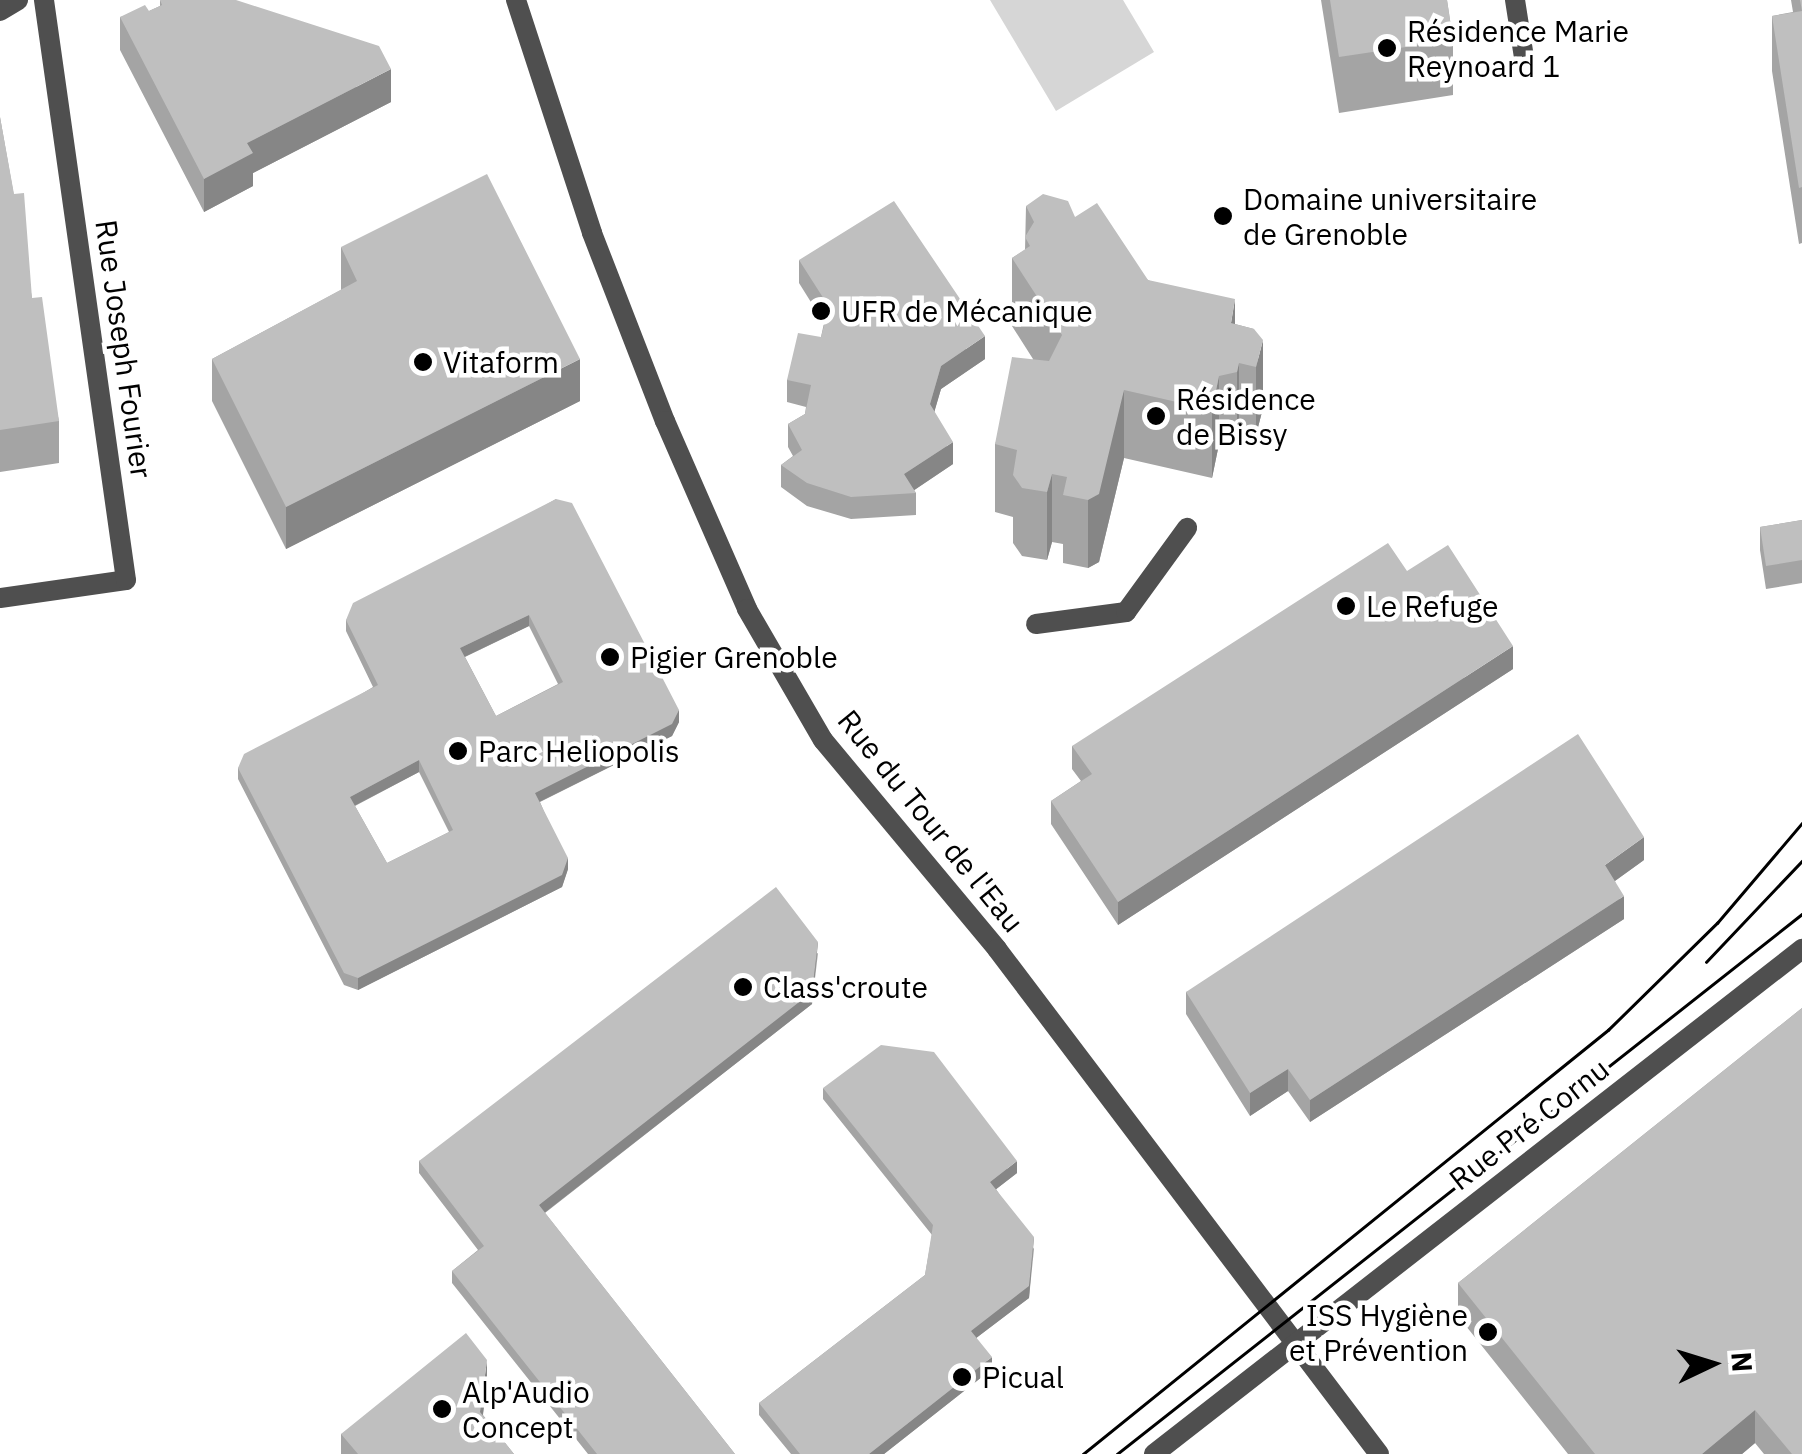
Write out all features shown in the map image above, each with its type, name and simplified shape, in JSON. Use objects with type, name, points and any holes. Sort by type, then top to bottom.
[{"type":"street","points":[[0,12],[18,0]]},
{"type":"street","name":"Rue Joseph Fourier","points":[[0,598],[126,580],[44,0]]},
{"type":"street","name":"Rue du Tour de l'Eau","points":[[516,0],[592,233],[747,609],[823,740],[997,949],[1292,1345],[1379,1454]]},
{"type":"street","points":[[1515,0],[1525,64]]},
{"type":"street","points":[[1036,624],[1126,612],[1187,528]]},
{"type":"street","name":"Rue Pré Cornu","points":[[1154,1454],[1802,949]]},
{"type":"shaded area","points":[[990,0],[1123,0],[1154,52],[1056,111]]},
{"type":"building","points":[[160,0],[236,0],[379,46],[391,69],[247,143],[253,153],[204,179],[120,17],[145,5],[149,11],[162,5]]},
{"type":"building","points":[[1330,0],[1447,0],[1453,40],[1339,57]]},
{"type":"building","points":[[1802,11],[1802,187],[1799,188],[1772,16]]},
{"type":"building","points":[[0,117],[14,194],[24,193],[32,298],[42,297],[59,421],[0,430]]},
{"type":"building","name":"Vitaform","points":[[487,174],[580,359],[286,507],[212,359],[357,281],[341,247]]},
{"type":"building","points":[[1043,194],[1068,201],[1075,217],[1097,203],[1148,280],[1235,299],[1231,323],[1254,329],[1263,340],[1256,367],[1239,363],[1237,372],[1219,376],[1212,410],[1124,390],[1099,494],[1088,500],[1063,495],[1067,477],[1052,474],[1047,492],[1022,488],[1013,475],[1017,450],[995,444],[1012,357],[1049,361],[1062,335],[1012,258],[1030,246],[1025,237],[1034,222],[1026,206]]},
{"type":"building","points":[[894,201],[985,336],[941,366],[930,404],[953,442],[904,474],[916,493],[851,497],[807,483],[781,465],[802,450],[788,424],[805,414],[811,385],[787,380],[798,333],[821,337],[829,307],[799,260]]},
{"type":"building","name":"Parc Heliopolis","points":[[556,499],[572,503],[679,710],[672,724],[535,793],[568,858],[562,875],[358,978],[344,973],[238,768],[244,754],[378,685],[346,620],[353,603]],"holes":[[[529,615],[563,682],[496,716],[460,648]],[[419,760],[453,830],[387,863],[350,797]]]},
{"type":"building","points":[[1802,520],[1802,560],[1766,566],[1760,527]]},
{"type":"building","points":[[1388,543],[1407,571],[1448,545],[1513,646],[1118,902],[1051,801],[1092,774],[1072,746]]},
{"type":"building","points":[[1578,734],[1644,837],[1605,865],[1624,896],[1310,1100],[1288,1069],[1250,1093],[1186,992]]},
{"type":"building","points":[[776,887],[818,942],[812,992],[539,1205],[735,1454],[597,1454],[452,1271],[484,1246],[419,1161]]},
{"type":"building","points":[[1802,1008],[1802,1454],[1792,1454],[1755,1410],[1702,1454],[1595,1454],[1458,1283]]},
{"type":"building","points":[[881,1045],[934,1052],[1017,1161],[990,1182],[1034,1237],[1029,1286],[971,1331],[992,1357],[869,1454],[800,1454],[759,1403],[925,1275],[933,1225],[823,1088]]},
{"type":"building","name":"Alp'Audio Concept","points":[[466,1333],[487,1360],[480,1412],[514,1454],[358,1454],[341,1434]]},
{"type":"tram line","points":[[1083,1454],[1608,1030],[1717,923],[1802,823]]},
{"type":"tram line","points":[[1706,962],[1802,861]]},
{"type":"tram line","points":[[1117,1454],[1802,914]]},
{"type":"place","name":"Résidence Marie Reynoard 1","points":[[1387,48]]},
{"type":"place","name":"Domaine universitaire de Grenoble","points":[[1223,216]]},
{"type":"place","name":"UFR de Mécanique","points":[[821,311]]},
{"type":"place","name":"Vitaform","points":[[423,362]]},
{"type":"place","name":"Résidence de Bissy","points":[[1156,416]]},
{"type":"place","name":"Le Refuge","points":[[1346,606]]},
{"type":"place","name":"Pigier Grenoble","points":[[610,657]]},
{"type":"place","name":"Parc Heliopolis","points":[[458,751]]},
{"type":"place","name":"Class'croute","points":[[743,987]]},
{"type":"place","name":"ISS Hygiène et Prévention","points":[[1488,1332]]},
{"type":"place","name":"Picual","points":[[962,1377]]},
{"type":"place","name":"Alp'Audio Concept","points":[[442,1409]]}]
